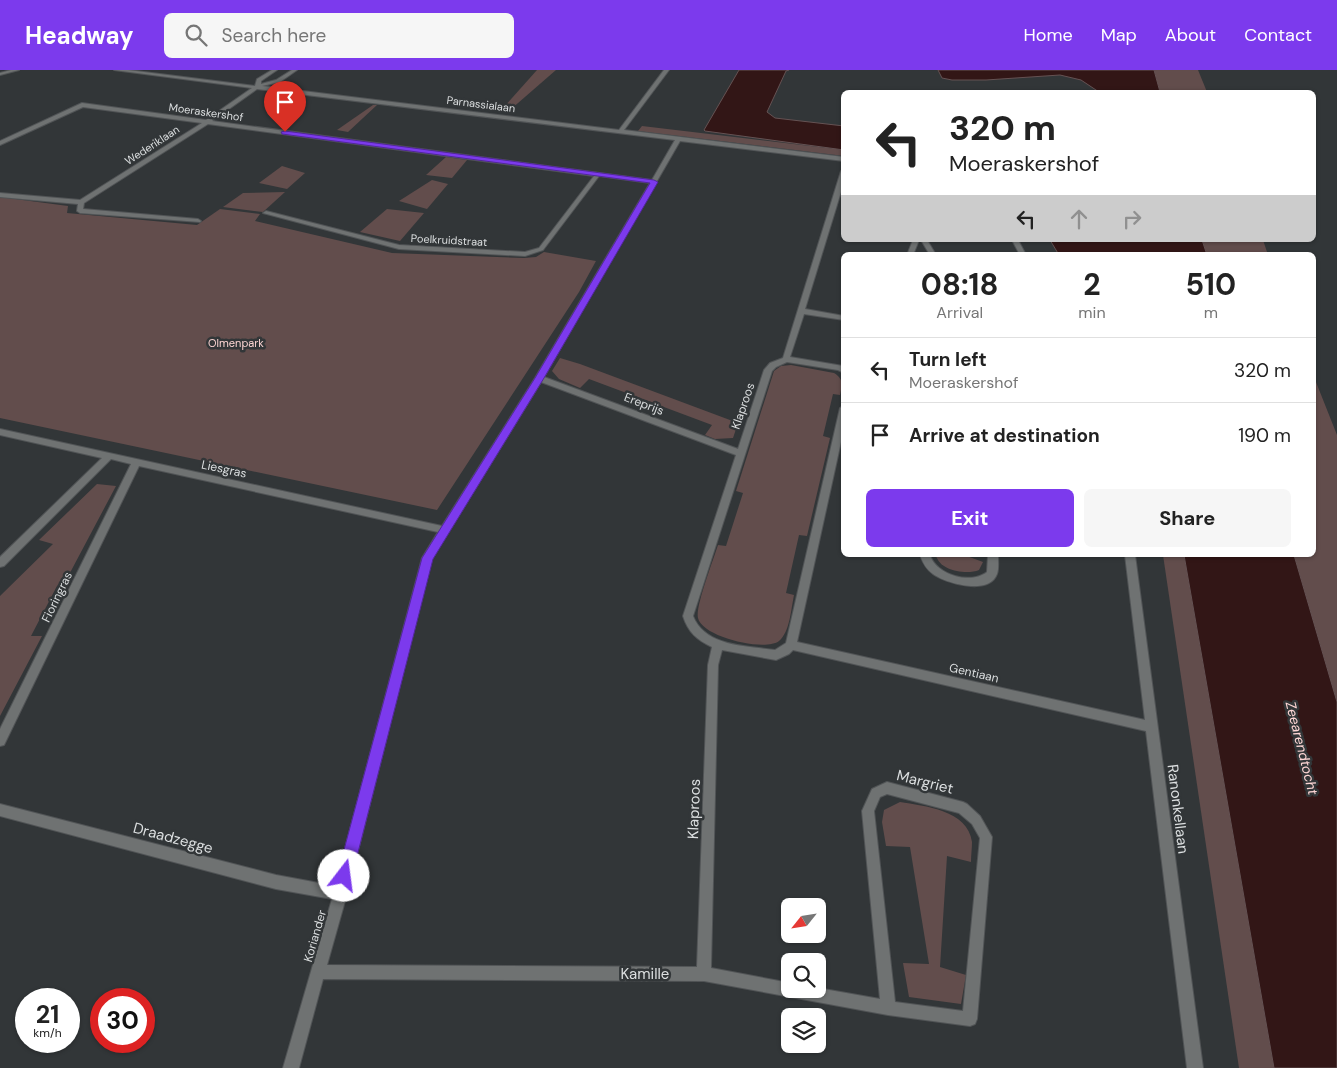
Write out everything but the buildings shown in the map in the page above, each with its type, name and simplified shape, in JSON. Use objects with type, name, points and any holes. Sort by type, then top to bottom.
[{"type":"street","points":[[0,74],[17,70]]},
{"type":"street","name":"Parnassialaan","points":[[116,70],[841,159]]},
{"type":"street","name":"Wederiklaan","points":[[258,86],[259,80],[275,70]]},
{"type":"street","name":"Wederiklaan","points":[[81,202],[207,122],[258,86],[278,81],[295,70]]},
{"type":"street","points":[[621,131],[666,70]]},
{"type":"street","name":"Moeraskershof","points":[[0,143],[82,105],[654,182]]},
{"type":"street","name":"Koriander","points":[[291,1068],[340,894],[428,558],[539,378],[678,139]]},
{"type":"street","name":"Poelkruidstraat","points":[[266,213],[399,246],[525,254],[541,249],[598,174]]},
{"type":"street","points":[[841,181],[786,359],[841,369]]},
{"type":"street","points":[[0,195],[81,202],[80,211],[198,221]]},
{"type":"street","points":[[801,311],[841,318]]},
{"type":"street","name":"Klaproos","points":[[786,359],[773,365],[768,370],[688,616],[691,627],[700,636],[718,645],[776,655],[785,651],[791,644]]},
{"type":"street","name":"Ereprijs","points":[[539,378],[740,454]]},
{"type":"street","points":[[791,644],[841,421]]},
{"type":"street","name":"Liesgras","points":[[0,432],[444,530]]},
{"type":"street","points":[[0,563],[108,457]]},
{"type":"street","name":"Fioringras","points":[[0,741],[136,463]]},
{"type":"street","points":[[926,557],[931,568],[941,575],[974,582],[986,580],[992,574],[992,557]]},
{"type":"street","name":"Ranonkellaan","points":[[1130,557],[1195,1068]]},
{"type":"street","name":"Gentiaan","points":[[791,644],[1152,727]]},
{"type":"street","name":"Klaproos","points":[[704,974],[712,665],[718,645]]},
{"type":"street","name":"Margriet","points":[[888,1008],[868,811],[876,793],[887,788],[963,808],[976,820],[986,838],[970,1019]]},
{"type":"street","name":"Draadzegge","points":[[0,810],[276,882],[340,894]]},
{"type":"street","name":"Kamille","points":[[317,972],[704,974],[888,1008],[970,1019]]},
{"type":"green space","points":[[537,70],[556,70],[510,110],[503,108]]},
{"type":"green space","points":[[1154,70],[1198,70],[1206,90],[1159,90]]},
{"type":"green space","points":[[373,105],[377,105],[348,132],[337,130]]},
{"type":"green space","points":[[642,126],[841,150],[841,156],[638,131]]},
{"type":"green space","points":[[446,157],[467,160],[452,178],[426,175]]},
{"type":"green space","points":[[282,166],[305,173],[287,189],[259,183]]},
{"type":"green space","points":[[432,180],[448,184],[427,209],[399,201]]},
{"type":"green space","points":[[285,192],[263,212],[223,207],[243,193]]},
{"type":"green space","name":"Olmenpark","points":[[0,197],[68,206],[67,213],[197,225],[220,209],[260,214],[255,221],[392,253],[524,258],[536,257],[544,252],[596,261],[579,292],[437,510],[0,418]]},
{"type":"green space","points":[[387,209],[424,213],[400,241],[360,232]]},
{"type":"green space","points":[[1203,242],[1264,242],[1267,252],[1206,252]]},
{"type":"green space","points":[[560,358],[738,423],[733,438],[715,439],[705,435],[712,425],[589,379],[580,388],[559,379],[552,371]]},
{"type":"green space","points":[[791,365],[834,373],[841,380],[841,388],[840,395],[833,394],[823,436],[830,438],[807,536],[799,535],[786,593],[794,595],[786,632],[779,641],[772,644],[748,644],[722,637],[710,631],[702,625],[698,618],[698,612],[702,593],[718,545],[726,546],[743,493],[736,491],[774,371],[781,366]]},
{"type":"green space","points":[[1316,382],[1337,435],[1337,702],[1295,557],[1316,557]]},
{"type":"green space","points":[[97,484],[116,486],[63,586],[57,586],[31,636],[42,636],[0,716],[0,596],[53,544],[39,540]]},
{"type":"green space","points":[[937,557],[969,557],[983,562],[979,570],[961,572],[942,565]]},
{"type":"green space","points":[[1163,557],[1184,557],[1274,1068],[1239,1068]]},
{"type":"green space","points":[[900,802],[921,805],[954,816],[969,831],[972,842],[971,862],[947,856],[940,967],[966,975],[961,1004],[909,997],[903,963],[929,964],[910,847],[886,846],[882,822],[884,810]]},
{"type":"water","points":[[739,70],[789,70],[786,71],[767,112],[775,118],[841,126],[841,150],[705,131]]},
{"type":"water","points":[[938,70],[1154,70],[1159,90],[1096,90],[1081,80],[1060,75],[986,80],[952,80],[942,78]]},
{"type":"water","points":[[1051,242],[1203,242],[1206,252],[1057,252]]},
{"type":"water","name":"Zeearendtocht","points":[[1184,557],[1295,557],[1337,702],[1337,1068],[1274,1068]]},
{"type":"route","points":[[285,132],[654,182],[539,378],[428,558],[344,876]]}]
